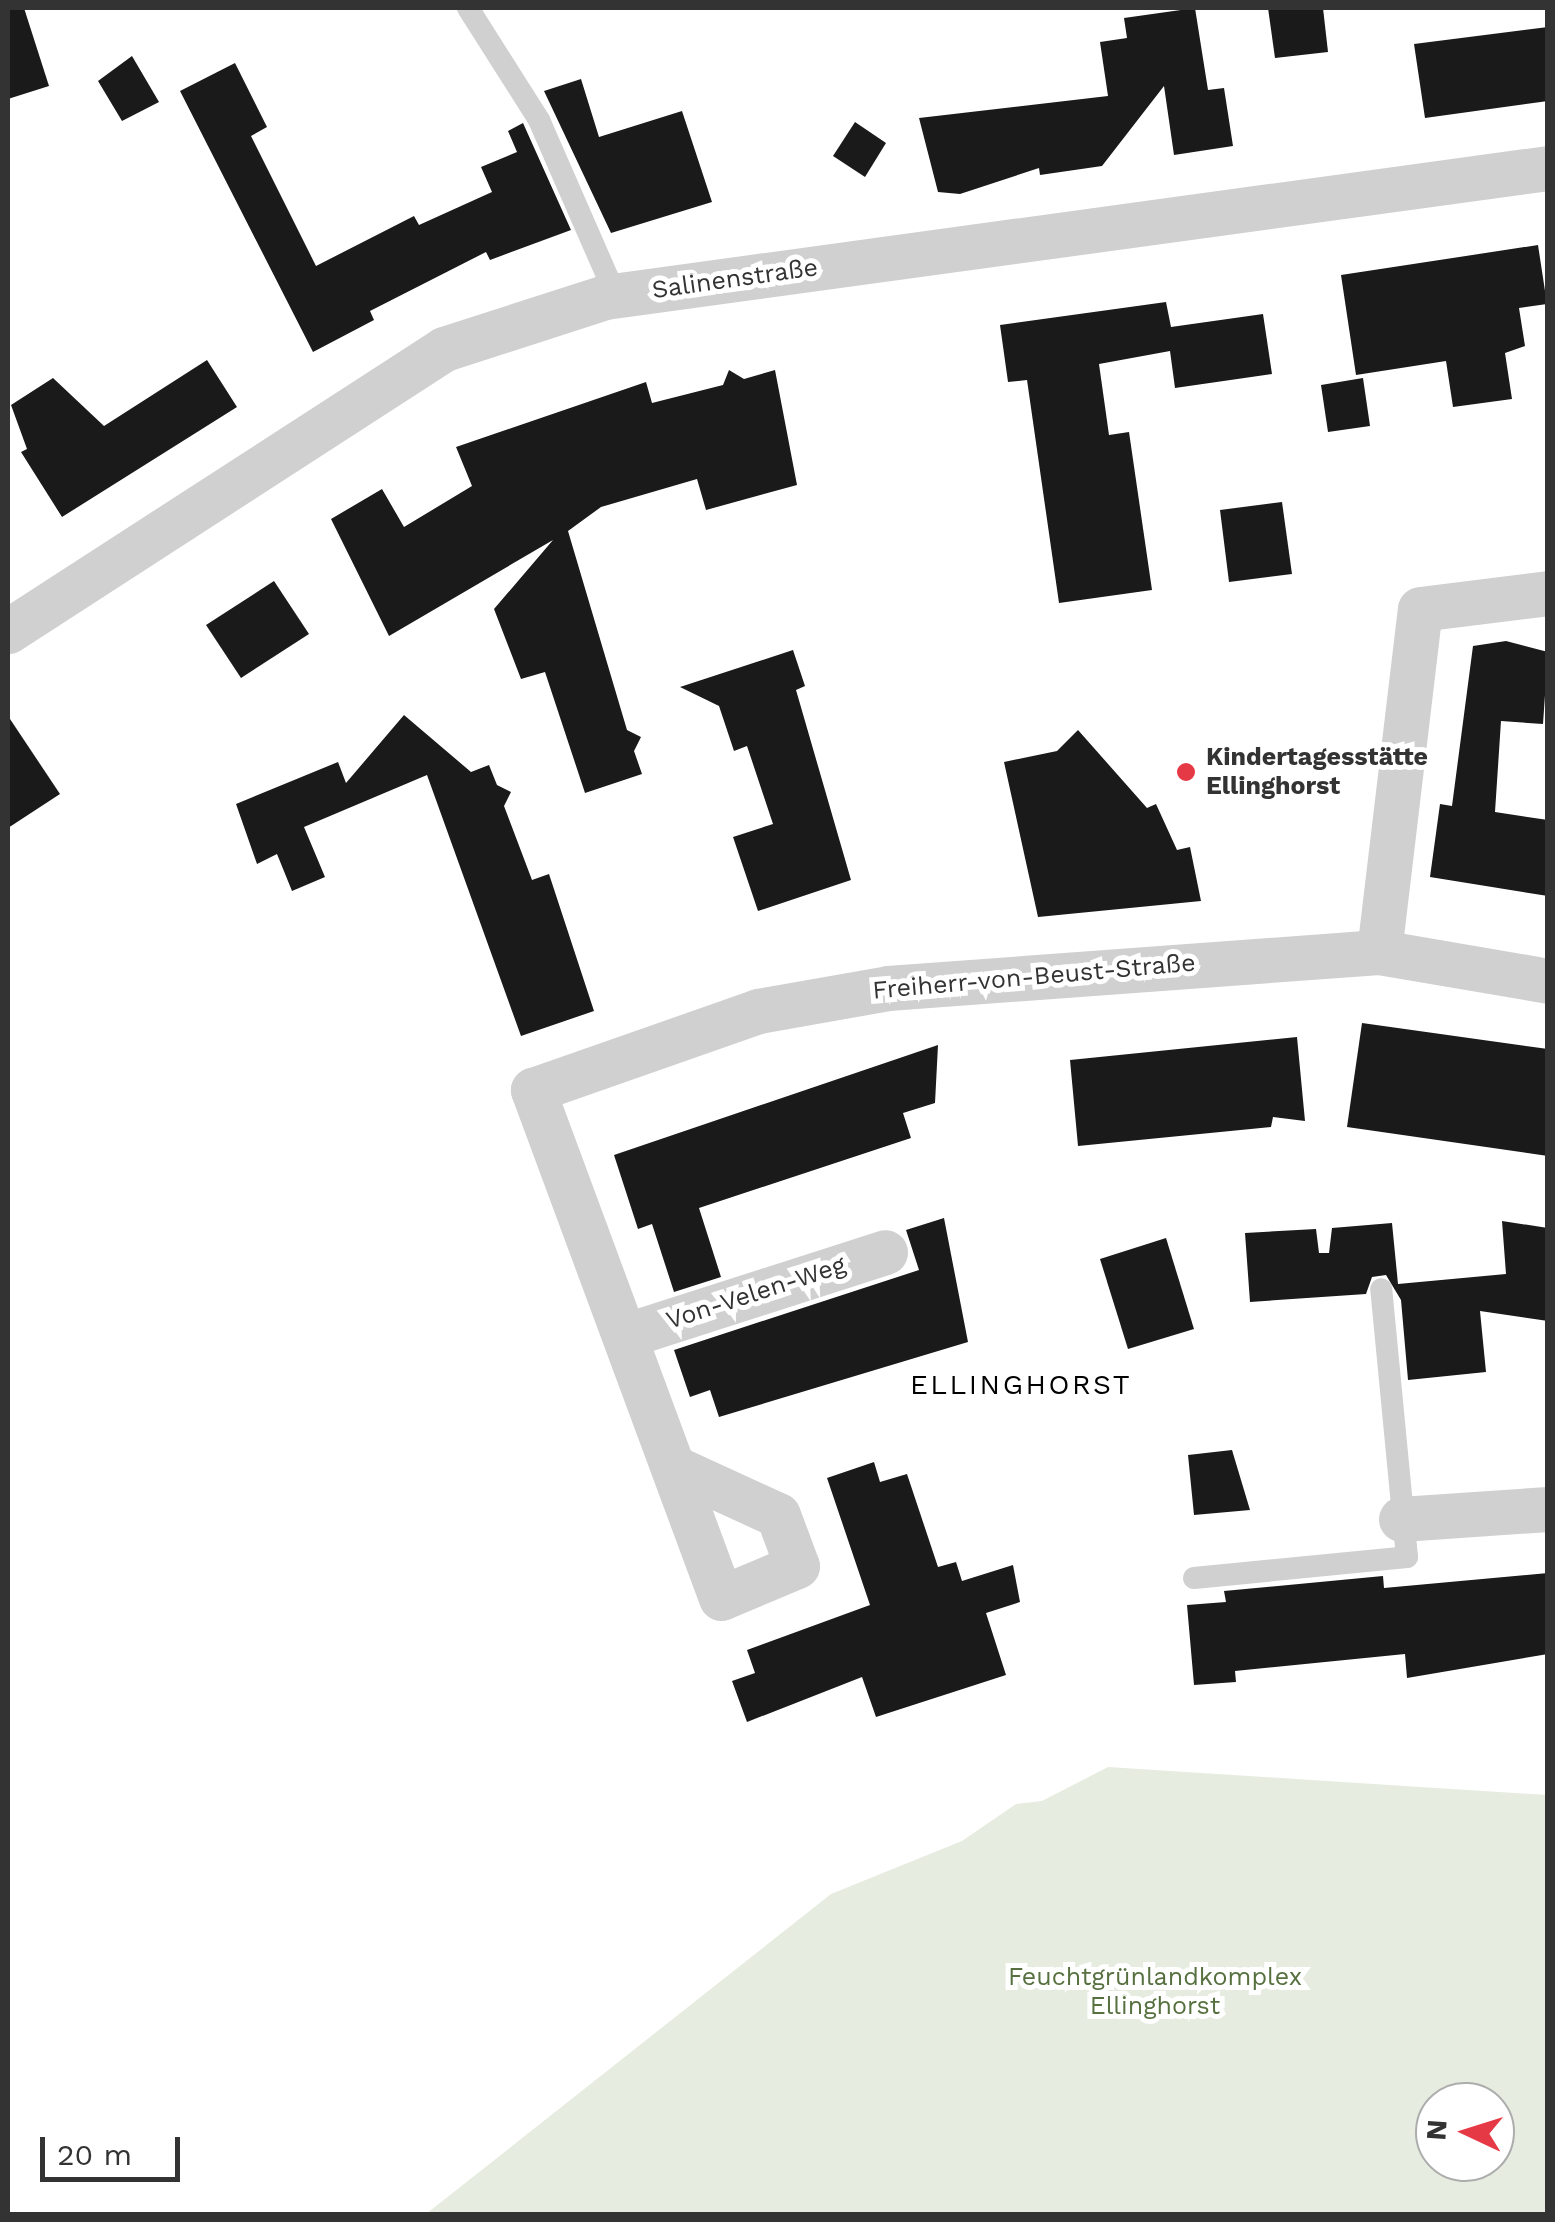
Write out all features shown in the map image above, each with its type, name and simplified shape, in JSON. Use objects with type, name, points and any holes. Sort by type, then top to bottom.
[{"type":"street","name":"Salinenstraße","points":[[8,631],[444,349],[616,296],[1548,168]]},
{"type":"street","points":[[1379,952],[1420,610],[1548,593]]},
{"type":"street","name":"Freiherr-von-Beust-Straße","points":[[627,1334],[532,1090],[758,1011],[888,988],[1379,952],[1548,982]]},
{"type":"street","name":"Von-Velen-Weg","points":[[627,1334],[885,1252]]},
{"type":"street","points":[[627,1334],[673,1467]]},
{"type":"street","points":[[1400,1519],[1548,1508]]},
{"type":"lane","points":[[468,8],[539,120],[616,296]]},
{"type":"lane","points":[[1194,1578],[1407,1557],[1400,1519],[1381,1289]]},
{"type":"green space","name":"Feuchtgrünlandkomplex Ellinghorst","points":[[1108,1767],[1547,1795],[1547,2214],[426,2214],[831,1894],[962,1841],[1016,1804],[1042,1801]]},
{"type":"building","points":[[8,8],[24,8],[49,86],[8,99]]},
{"type":"building","points":[[1195,8],[1208,90],[1224,88],[1233,146],[1174,155],[1164,86],[1102,166],[1040,175],[1039,168],[960,194],[938,192],[919,118],[1108,96],[1100,42],[1127,38],[1124,18]]},
{"type":"building","points":[[1268,8],[1323,8],[1328,52],[1275,58]]},
{"type":"building","points":[[1548,27],[1548,101],[1425,118],[1414,44]]},
{"type":"building","points":[[132,56],[159,102],[122,121],[98,81]]},
{"type":"building","points":[[235,63],[267,127],[251,136],[316,266],[414,216],[419,225],[492,192],[481,167],[517,152],[508,131],[523,123],[571,230],[490,260],[486,252],[370,311],[374,320],[313,352],[180,91]]},
{"type":"building","points":[[581,79],[599,137],[682,111],[712,202],[611,233],[544,91]]},
{"type":"building","points":[[855,122],[886,143],[865,177],[833,156]]},
{"type":"building","points":[[1538,245],[1547,304],[1519,308],[1525,346],[1505,353],[1512,399],[1453,407],[1446,361],[1356,375],[1341,275]]},
{"type":"building","points":[[1166,302],[1171,327],[1263,314],[1272,374],[1175,388],[1170,351],[1099,364],[1109,435],[1129,432],[1152,590],[1059,603],[1027,380],[1008,382],[1000,325]]},
{"type":"building","points":[[207,360],[237,407],[62,517],[21,452],[27,449],[11,405],[53,378],[104,426]]},
{"type":"building","points":[[729,370],[744,379],[775,370],[797,485],[706,510],[697,479],[601,507],[568,531],[627,730],[641,737],[634,751],[642,774],[585,793],[545,672],[521,679],[494,609],[553,540],[389,636],[331,519],[382,489],[404,527],[472,486],[456,447],[646,382],[652,403],[723,385]]},
{"type":"building","points":[[1363,378],[1370,426],[1328,432],[1321,385]]},
{"type":"building","points":[[1282,502],[1292,574],[1229,582],[1220,510]]},
{"type":"building","points":[[274,581],[309,634],[241,678],[206,625]]},
{"type":"building","points":[[1506,641],[1548,652],[1543,724],[1501,721],[1495,812],[1548,820],[1548,896],[1430,877],[1440,804],[1452,806],[1473,646]]},
{"type":"building","points":[[793,650],[805,686],[796,690],[851,880],[758,911],[733,837],[773,824],[747,746],[734,751],[719,706],[680,687]]},
{"type":"building","points":[[404,715],[471,772],[489,765],[497,785],[511,792],[504,806],[532,880],[549,874],[594,1011],[521,1036],[427,775],[304,827],[325,877],[292,891],[277,854],[257,864],[236,804],[338,762],[346,783]]},
{"type":"building","points":[[8,716],[60,794],[8,828]]},
{"type":"building","points":[[1078,730],[1147,808],[1156,804],[1177,850],[1190,847],[1201,901],[1038,917],[1004,762],[1057,751]]},
{"type":"building","points":[[1362,1023],[1548,1049],[1548,1156],[1347,1127]]},
{"type":"building","points":[[1297,1037],[1305,1121],[1273,1117],[1271,1127],[1078,1146],[1070,1060]]},
{"type":"building","points":[[938,1045],[935,1103],[903,1113],[911,1138],[699,1208],[721,1277],[674,1292],[652,1224],[638,1229],[614,1155]]},
{"type":"building","points":[[944,1218],[968,1342],[719,1417],[710,1390],[690,1397],[674,1350],[919,1270],[906,1230]]},
{"type":"building","points":[[1502,1221],[1548,1228],[1548,1321],[1480,1311],[1486,1372],[1408,1380],[1401,1300],[1386,1275],[1372,1277],[1366,1294],[1250,1302],[1245,1233],[1316,1229],[1319,1253],[1329,1253],[1332,1228],[1392,1223],[1398,1284],[1506,1274]]},
{"type":"building","points":[[1166,1238],[1194,1329],[1128,1349],[1100,1259]]},
{"type":"building","points":[[1232,1450],[1250,1510],[1194,1515],[1188,1455]]},
{"type":"building","points":[[874,1462],[880,1482],[907,1474],[938,1567],[956,1562],[962,1581],[1013,1565],[1020,1602],[986,1613],[1006,1675],[876,1717],[862,1677],[747,1722],[732,1681],[755,1673],[747,1650],[870,1605],[827,1478]]},
{"type":"building","points":[[1548,1573],[1548,1654],[1407,1678],[1405,1654],[1235,1671],[1236,1682],[1194,1685],[1187,1605],[1226,1602],[1224,1591],[1383,1576],[1384,1588]]},
{"type":"place","name":"Kindertagesstätte Ellinghorst","points":[[1186,772]]},
{"type":"district","name":"ELLINGHORST","points":[[1021,1385]]}]
